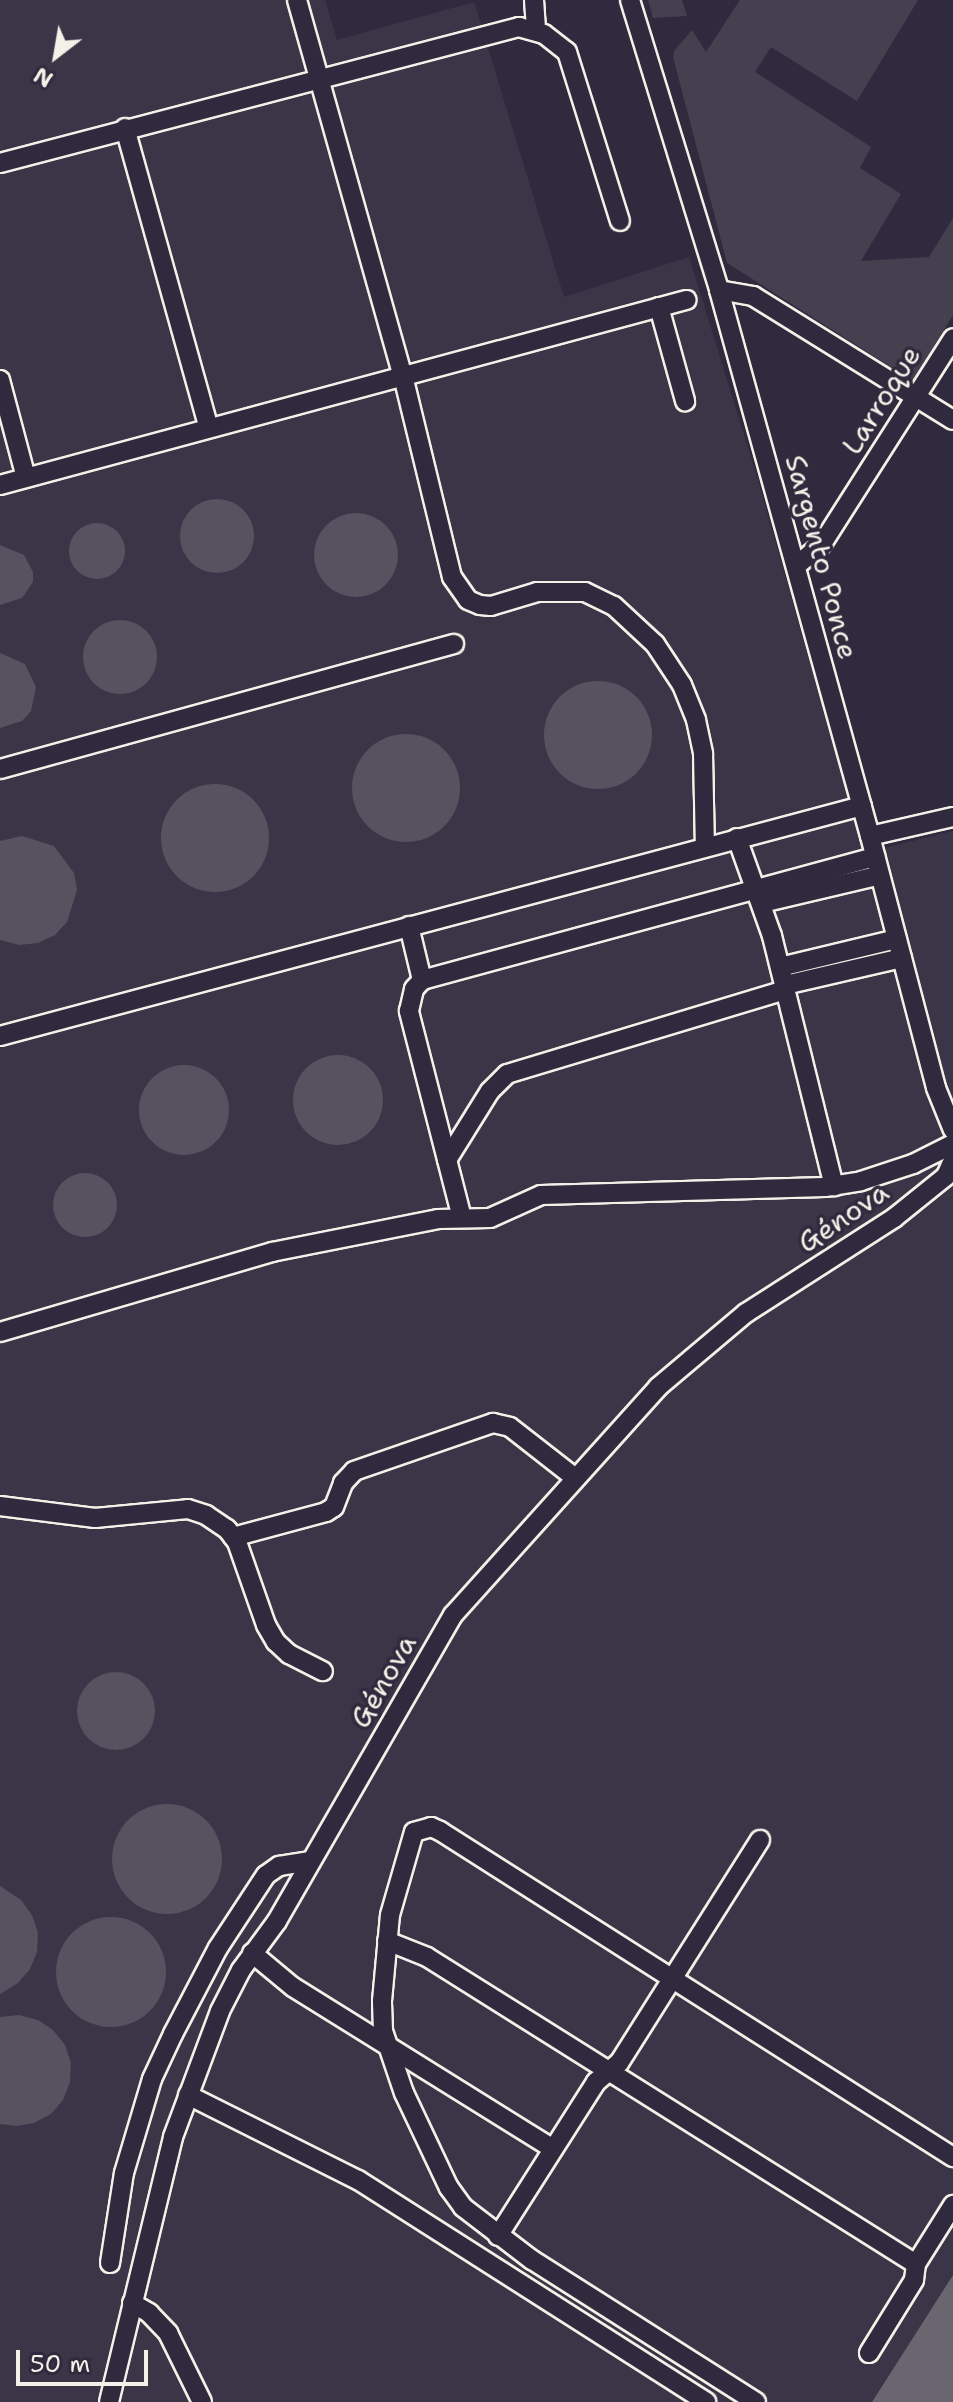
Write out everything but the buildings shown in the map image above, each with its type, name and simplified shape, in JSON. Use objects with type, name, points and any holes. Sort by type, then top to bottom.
[{"type":"street","points":[[297,0],[403,376],[448,567],[468,600],[491,606],[537,592],[585,592],[614,606],[640,628],[682,685],[700,738],[705,846]]},
{"type":"street","points":[[534,0],[536,30]]},
{"type":"street","name":"Sargento Ponce","points":[[630,0],[719,290],[862,806],[936,1088],[953,1130]]},
{"type":"street","points":[[0,163],[519,27],[536,30],[567,52],[620,221]]},
{"type":"street","points":[[125,128],[208,426]]},
{"type":"street","points":[[719,290],[753,296],[953,420]]},
{"type":"street","points":[[0,485],[208,426],[686,300]]},
{"type":"street","points":[[659,307],[685,401]]},
{"type":"street","name":"Larroque","points":[[796,566],[822,544],[953,338]]},
{"type":"street","points":[[0,380],[26,478]]},
{"type":"street","points":[[0,769],[454,644]]},
{"type":"street","points":[[0,1036],[862,806]]},
{"type":"street","points":[[870,836],[953,817]]},
{"type":"street","points":[[737,838],[759,896],[780,967],[834,1186]]},
{"type":"street","points":[[462,1218],[409,1011],[414,989],[422,980],[878,866]]},
{"type":"street","points":[[409,926],[422,980]]},
{"type":"street","points":[[780,967],[897,939]]},
{"type":"street","points":[[447,1160],[490,1091],[507,1074],[785,988],[902,958]]},
{"type":"street","points":[[0,1332],[272,1252],[438,1219],[503,1215],[541,1195],[834,1186],[913,1164],[953,1144]]},
{"type":"street","name":"Génova","points":[[109,2402],[173,2137],[220,2011],[252,1953],[277,1921],[453,1615],[623,1421],[696,1352],[746,1313],[894,1218],[946,1176],[953,1160]]},
{"type":"street","points":[[233,1537],[326,1512],[334,1507],[343,1483],[354,1471],[493,1423],[510,1427],[574,1477]]},
{"type":"street","points":[[0,1506],[95,1518],[188,1509],[206,1515],[233,1537],[266,1625],[276,1642],[289,1654],[323,1671]]},
{"type":"street","points":[[756,2402],[498,2236],[463,2207],[449,2188],[404,2093],[387,2043],[382,2001],[390,1915],[414,1832],[431,1827],[953,2157]]},
{"type":"street","points":[[498,2236],[596,2082],[619,2063],[760,1840]]},
{"type":"street","points":[[110,2263],[124,2173],[152,2079],[173,2034],[218,1948],[266,1875],[279,1866],[311,1861]]},
{"type":"street","points":[[387,1941],[427,1957],[916,2264]]},
{"type":"street","points":[[252,1953],[293,1987],[552,2148]]},
{"type":"street","points":[[188,2095],[358,2180],[706,2402]]},
{"type":"street","points":[[869,2353],[914,2280],[916,2264],[953,2205]]},
{"type":"street","points":[[132,2303],[149,2313],[168,2333],[202,2402]]},
{"type":"shaded area","points":[[0,0],[325,0],[337,40],[474,2],[564,297],[689,257],[757,477],[864,853],[953,831],[953,2275],[872,2402],[0,2402]]},
{"type":"shaded area","points":[[648,0],[682,0],[687,16],[653,18]]},
{"type":"shaded area","points":[[740,0],[918,0],[857,101],[771,47],[755,72],[871,147],[860,168],[901,194],[861,261],[929,257],[953,218],[953,315],[913,381],[727,263],[673,57],[674,51],[692,30],[706,52]]},
{"type":"shaded area","points":[[953,2275],[953,2402],[872,2402]]}]
